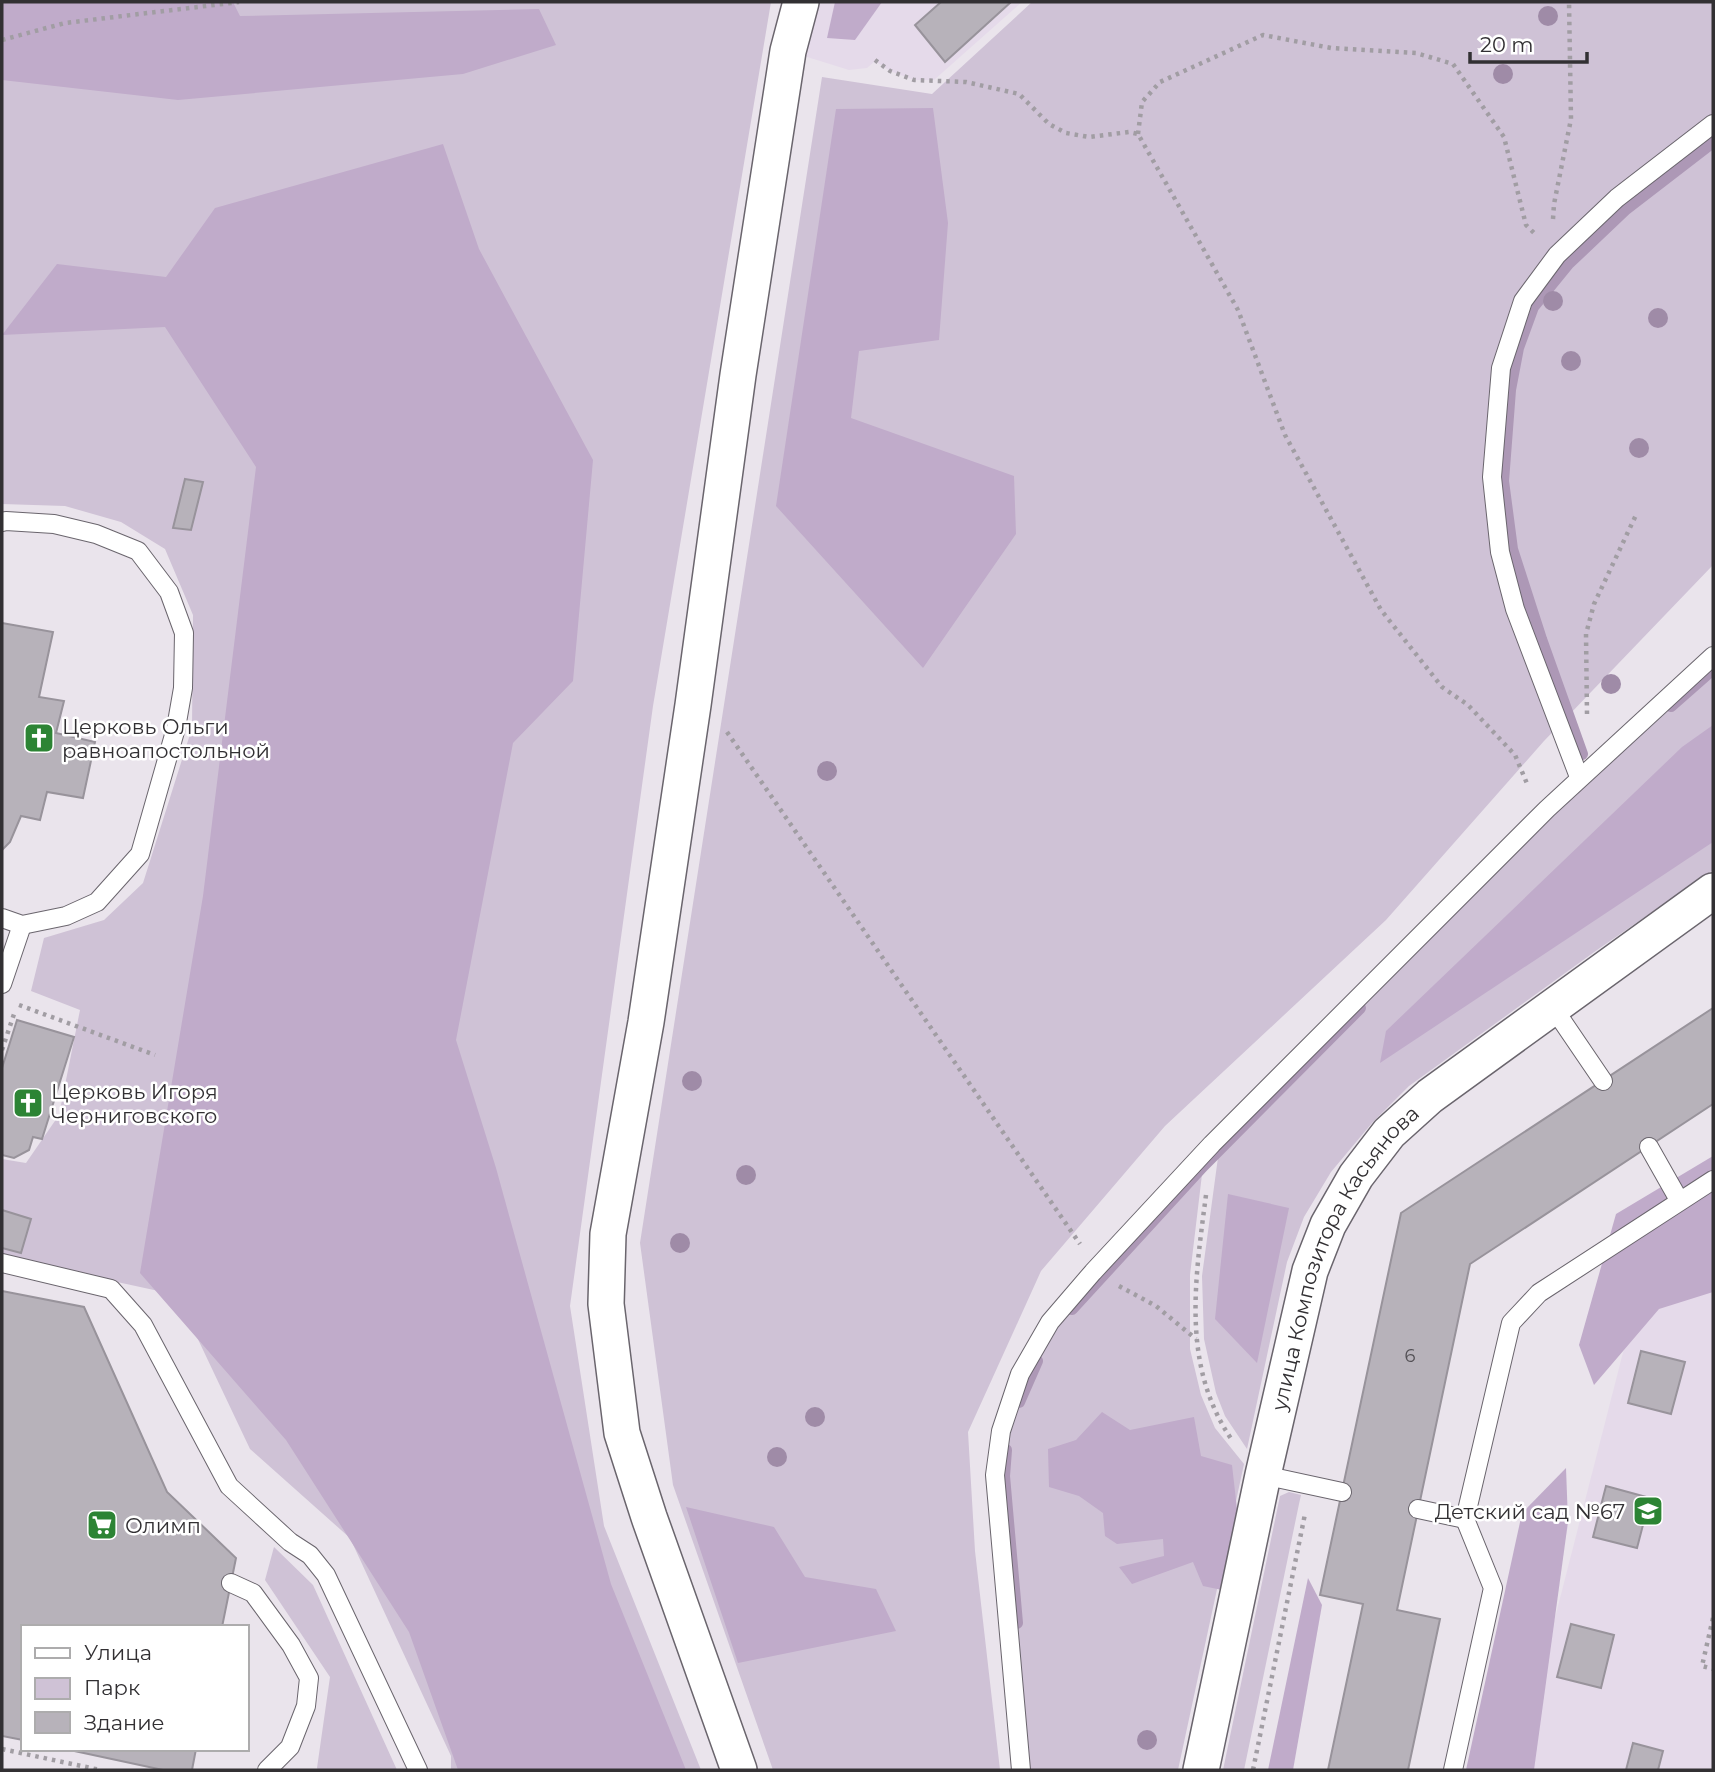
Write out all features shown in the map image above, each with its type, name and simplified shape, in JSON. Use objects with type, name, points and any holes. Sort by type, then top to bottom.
[{"type":"street","points":[[739,1770],[622,1433],[606,1304],[608,1234],[646,1022],[738,375],[788,51],[801,2]]},
{"type":"street","name":"улица Композитора Касьянова","points":[[1201,1770],[1263,1475],[1310,1271],[1328,1225],[1356,1176],[1389,1133],[1430,1096],[1713,891]]},
{"type":"lane","points":[[1579,777],[1515,609],[1500,552],[1492,477],[1501,368],[1523,301],[1558,255],[1617,198],[1713,124]]},
{"type":"lane","points":[[2,522],[54,524],[96,534],[138,551],[169,592],[184,633],[183,688],[176,727],[140,853],[97,902],[66,916],[22,925],[2,918]]},
{"type":"lane","points":[[1021,1770],[995,1475],[1001,1432],[1020,1374],[1050,1322],[1212,1144],[1546,808],[1713,656]]},
{"type":"lane","points":[[2,984],[22,925]]},
{"type":"lane","points":[[1552,1006],[1603,1081]]},
{"type":"lane","points":[[1649,1147],[1679,1200]]},
{"type":"lane","points":[[1453,1770],[1493,1588],[1465,1519],[1511,1323],[1539,1293],[1713,1180]]},
{"type":"lane","points":[[2,1263],[111,1289],[143,1325],[229,1486],[290,1542],[310,1555],[326,1575],[418,1770]]},
{"type":"lane","points":[[1263,1475],[1342,1492]]},
{"type":"lane","points":[[1418,1509],[1465,1519]]},
{"type":"lane","points":[[231,1583],[253,1593],[292,1645],[309,1678],[306,1706],[290,1747],[278,1767]]},
{"type":"path","points":[[2,40],[65,23],[239,2]]},
{"type":"path","points":[[1558,255],[1553,235],[1554,204],[1571,119],[1569,2]]},
{"type":"path","points":[[1546,808],[1527,785],[1515,755],[1468,705],[1442,687],[1381,610],[1285,435],[1238,310],[1138,134],[1142,102],[1160,82],[1264,35],[1331,47],[1416,52],[1453,64],[1504,137],[1526,225],[1558,255]]},
{"type":"path","points":[[875,60],[890,71],[914,80],[967,82],[1019,94],[1049,124],[1066,133],[1089,137],[1129,132],[1138,134]]},
{"type":"path","points":[[1587,716],[1586,634],[1594,604],[1636,515]]},
{"type":"path","points":[[693,705],[716,716],[731,737],[1086,1252],[1093,1272],[1156,1306],[1196,1339]]},
{"type":"path","points":[[2,1050],[17,1005],[155,1055]]},
{"type":"path","points":[[1212,1144],[1195,1277],[1196,1339],[1205,1391],[1218,1420],[1241,1452],[1263,1475]]},
{"type":"path","points":[[1252,1770],[1311,1486]]},
{"type":"path","points":[[1713,1618],[1702,1666],[1713,1669]]},
{"type":"path","points":[[2,1749],[100,1770]]},
{"type":"shaded area","points":[[2,2],[233,2],[240,16],[539,9],[556,45],[463,74],[178,100],[2,80]]},
{"type":"shaded area","points":[[801,2],[1022,2],[934,80],[914,80],[890,71],[875,61],[867,68],[849,70],[788,51]]},
{"type":"shaded area","points":[[835,2],[882,2],[855,40],[827,38]]},
{"type":"shaded area","points":[[933,108],[948,223],[939,340],[859,351],[851,418],[1014,476],[1016,534],[923,668],[776,506],[836,109]]},
{"type":"shaded area","points":[[443,144],[479,249],[593,460],[573,681],[513,743],[456,1040],[496,1168],[611,1584],[686,1770],[458,1770],[409,1632],[286,1440],[140,1273],[203,896],[256,467],[165,327],[2,335],[57,264],[166,277],[215,208]]},
{"type":"shaded area","points":[[1713,725],[1713,842],[1380,1063],[1386,1031],[1682,747]]},
{"type":"shaded area","points":[[1713,1156],[1713,1292],[1659,1309],[1594,1385],[1579,1345],[1616,1214]]},
{"type":"shaded area","points":[[1228,1194],[1289,1208],[1257,1363],[1215,1319]]},
{"type":"shaded area","name":"Детский сад №67","points":[[1713,1228],[1713,1770],[1516,1770],[1649,1251]]},
{"type":"shaded area","points":[[1102,1412],[1130,1430],[1194,1417],[1201,1456],[1232,1465],[1238,1518],[1222,1590],[1203,1586],[1193,1562],[1132,1584],[1119,1567],[1164,1556],[1163,1539],[1117,1544],[1105,1536],[1103,1513],[1079,1496],[1049,1487],[1048,1449],[1076,1440]]},
{"type":"shaded area","points":[[1566,1468],[1568,1522],[1534,1770],[1466,1770],[1522,1513]]},
{"type":"shaded area","points":[[686,1507],[774,1527],[805,1577],[876,1589],[896,1631],[738,1663]]},
{"type":"shaded area","points":[[1308,1578],[1322,1605],[1293,1770],[1268,1770]]},
{"type":"green space","points":[[2,2],[771,2],[653,706],[570,1306],[604,1526],[701,1770],[451,1770],[451,1756],[350,1538],[250,1449],[177,1295],[2,1257],[2,1159],[26,1163],[59,1115],[80,1010],[31,991],[44,938],[104,920],[143,883],[192,728],[193,615],[165,549],[121,522],[65,506],[2,504]]},
{"type":"green space","points":[[1032,2],[1713,2],[1713,565],[1544,741],[1386,920],[1165,1126],[1041,1271],[968,1432],[975,1551],[1000,1770],[773,1770],[673,1485],[640,1243],[822,77],[932,94]]},
{"type":"green space","points":[[1713,669],[1713,870],[1409,1086],[1372,1123],[1331,1172],[1304,1217],[1287,1262],[1247,1449],[1225,1416],[1216,1393],[1204,1339],[1202,1276],[1219,1150],[1586,781]]},
{"type":"green space","points":[[1203,1166],[1190,1275],[1190,1349],[1201,1395],[1215,1428],[1244,1464],[1178,1770],[1029,1770],[1004,1476],[1008,1433],[1029,1376],[1055,1327]]},
{"type":"green space","points":[[1289,1492],[1301,1495],[1244,1770],[1223,1770],[1280,1496]]},
{"type":"green space","points":[[274,1547],[313,1585],[397,1770],[318,1770],[330,1677],[265,1580]]},
{"type":"building","points":[[941,2],[1011,2],[945,62],[915,25]]},
{"type":"building","points":[[185,479],[203,482],[191,530],[173,528]]},
{"type":"building","name":"Церковь Ольги равноапостольной","points":[[2,623],[53,632],[39,697],[64,701],[56,733],[95,742],[83,798],[47,792],[40,820],[21,816],[10,842],[2,850]]},
{"type":"building","points":[[1713,1008],[1713,1104],[1470,1264],[1397,1610],[1440,1619],[1408,1770],[1328,1770],[1363,1604],[1320,1595],[1401,1213]]},
{"type":"building","name":"Церковь Игоря Черниговского","points":[[17,1020],[74,1037],[42,1139],[33,1137],[29,1150],[14,1158],[2,1155],[2,1068]]},
{"type":"building","points":[[2,1210],[31,1219],[21,1253],[2,1248]]},
{"type":"building","name":"Олимп","points":[[2,1291],[84,1307],[167,1492],[236,1558],[222,1625],[21,1625],[21,1740],[2,1736]]},
{"type":"building","points":[[1641,1351],[1685,1362],[1671,1414],[1628,1403]]},
{"type":"building","points":[[1606,1486],[1650,1498],[1637,1548],[1593,1537]]},
{"type":"building","points":[[1571,1624],[1614,1635],[1601,1688],[1557,1677]]},
{"type":"building","points":[[1633,1743],[1663,1751],[1658,1770],[1626,1770]]},
{"type":"building","points":[[74,1751],[196,1751],[192,1770],[163,1770]]},
{"type":"waterway","points":[[1582,754],[1512,549],[1503,481],[1510,390],[1518,348],[1533,307],[1568,264],[1626,209],[1713,142]]},
{"type":"waterway","points":[[1671,706],[1713,669]]},
{"type":"waterway","points":[[1072,1309],[1203,1166],[1360,1008]]},
{"type":"waterway","points":[[1019,1402],[1037,1361]]},
{"type":"waterway","points":[[1006,1450],[1004,1476],[1017,1623]]},
{"type":"place","name":"Церковь Ольги равноапостольной","points":[[39,738]]},
{"type":"place","name":"Церковь Игоря Черниговского","points":[[28,1103]]},
{"type":"place","name":"Детский сад №67","points":[[1648,1511]]},
{"type":"place","name":"Олимп","points":[[102,1525]]}]
